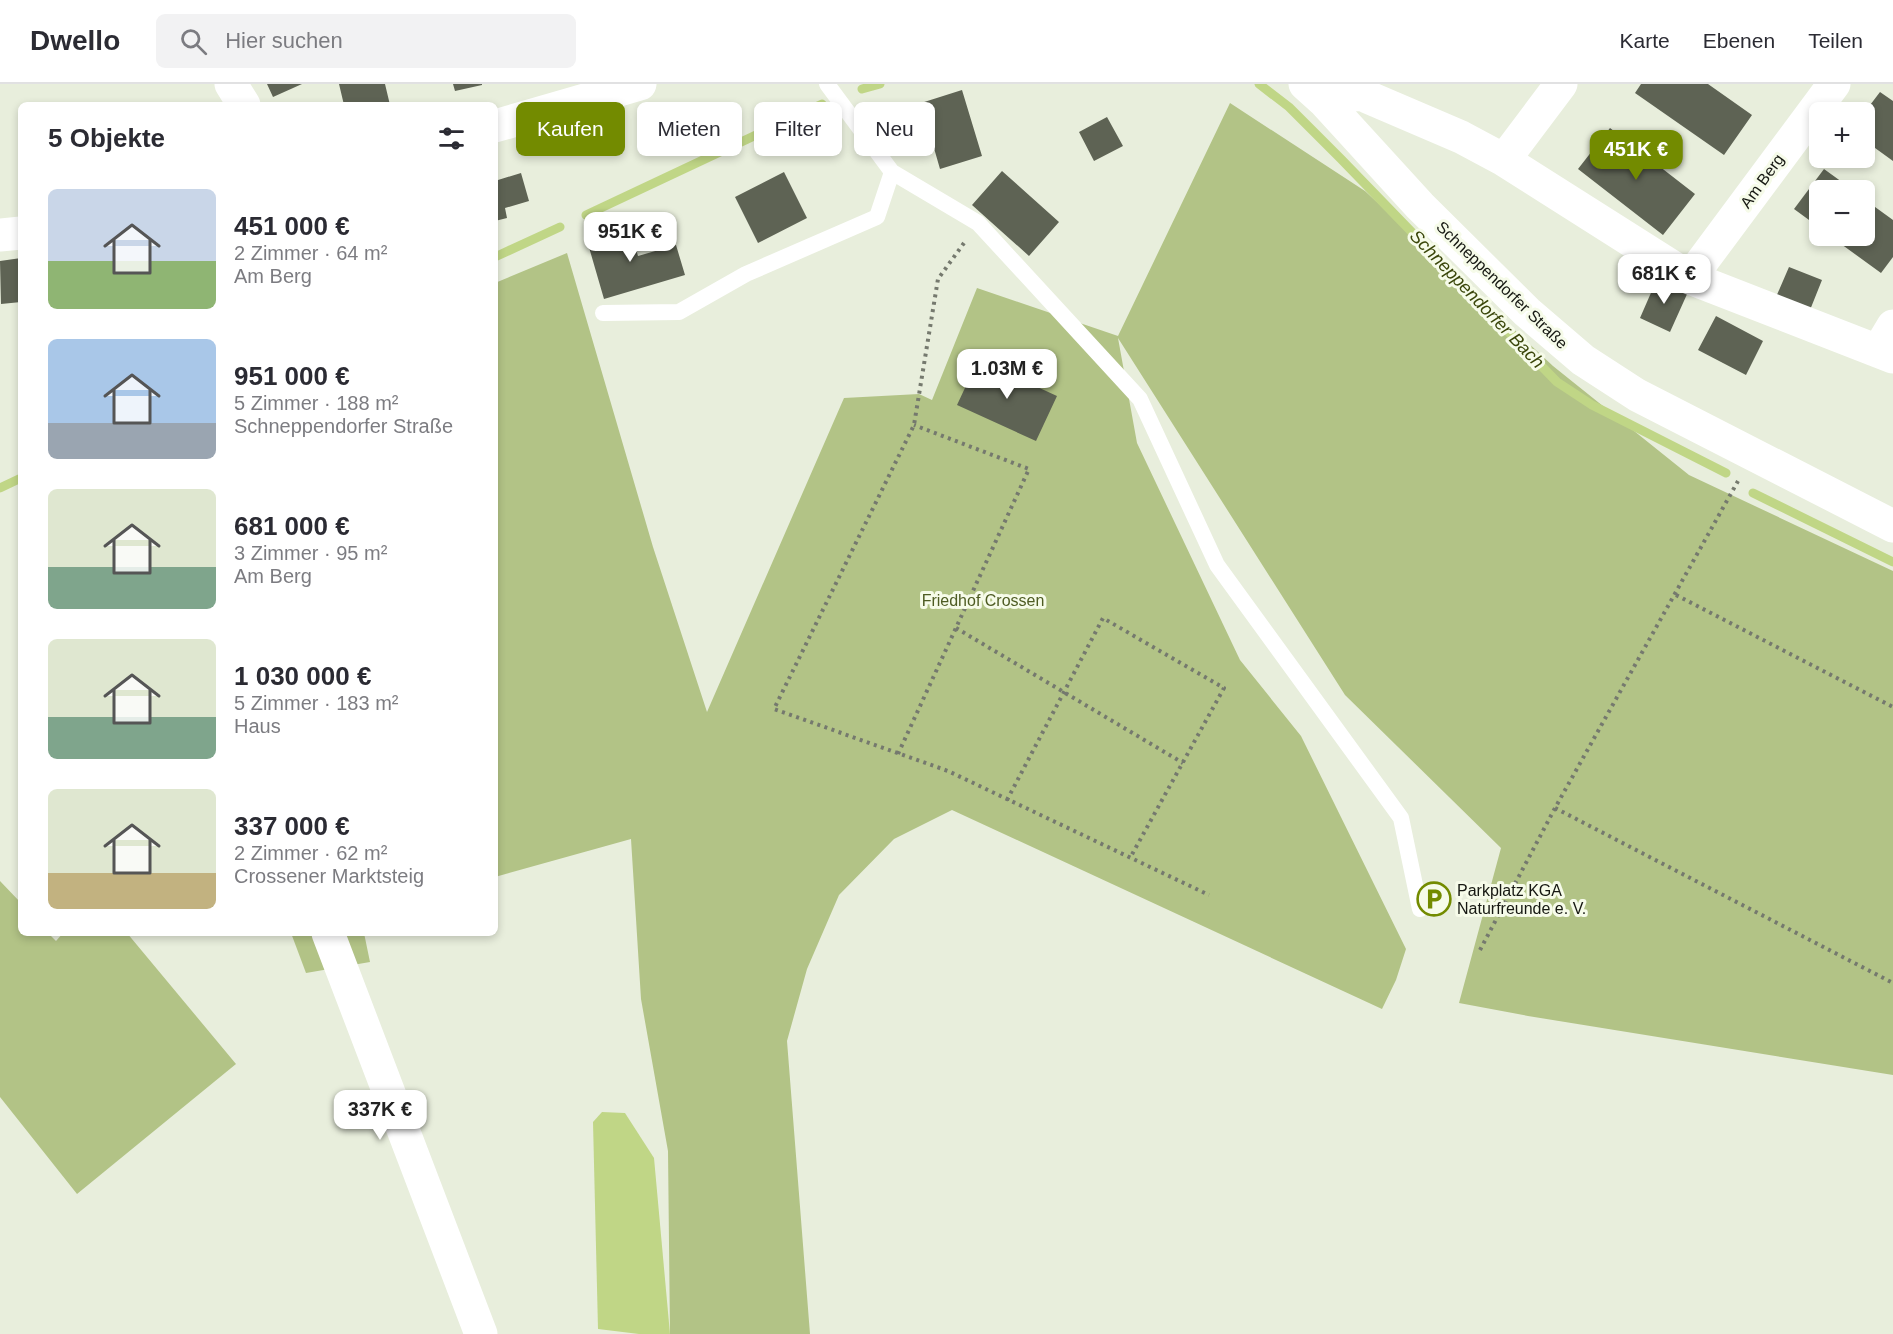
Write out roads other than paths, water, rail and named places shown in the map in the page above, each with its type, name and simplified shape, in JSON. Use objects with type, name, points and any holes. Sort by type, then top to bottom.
[{"type":"street","points":[[231,84],[242,102]]},
{"type":"street","points":[[498,125],[640,84]]},
{"type":"street","points":[[1504,160],[1561,84]]},
{"type":"street","name":"Am Berg","points":[[1690,278],[1834,84]]},
{"type":"street","points":[[1315,93],[1363,95],[1461,137],[1504,160],[1690,278],[1888,345]]},
{"type":"street","name":"Schneppendorfer Straße","points":[[1315,93],[1420,206],[1527,312],[1582,360],[1637,395],[1893,526]]},
{"type":"street","points":[[0,235],[18,233]]},
{"type":"street","points":[[329,936],[481,1334]]},
{"type":"lane","points":[[827,84],[892,172],[978,223],[1140,399],[1217,565],[1401,818],[1420,909]]},
{"type":"lane","points":[[603,313],[679,312],[746,274],[877,217],[892,172]]},
{"type":"waterway","name":"Schneppendorfer Bach","points":[[862,89],[880,84]]},
{"type":"waterway","name":"Schneppendorfer Bach","points":[[1259,84],[1289,107],[1557,382],[1592,405],[1726,473]]},
{"type":"waterway","name":"Schneppendorfer Bach","points":[[586,215],[754,136]]},
{"type":"waterway","name":"Schneppendorfer Bach","points":[[498,256],[560,227]]},
{"type":"waterway","name":"Schneppendorfer Bach","points":[[0,488],[18,479]]},
{"type":"waterway","name":"Schneppendorfer Bach","points":[[1753,493],[1893,562]]},
{"type":"place","name":"Parkplatz KGA Naturfreunde e. V.","points":[[1434,899]]},
{"type":"park label","name":"Friedhof Crossen","points":[[983,600]]}]
